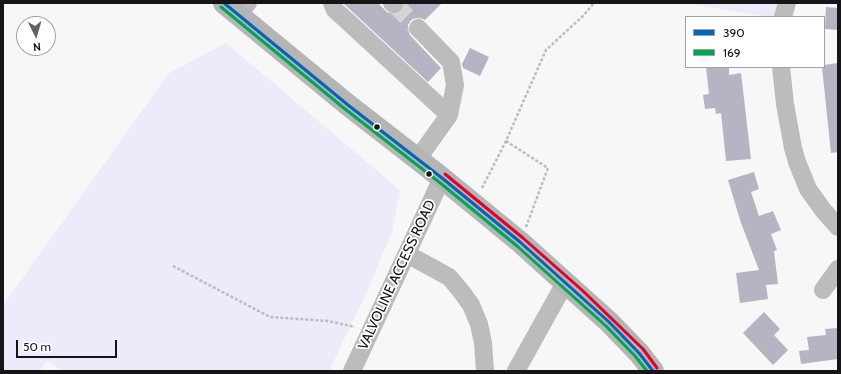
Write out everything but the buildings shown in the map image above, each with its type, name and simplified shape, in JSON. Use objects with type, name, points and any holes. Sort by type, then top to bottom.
[{"type":"main road","points":[[237,7],[417,160],[442,178],[520,242],[608,322],[639,353],[653,371]]},
{"type":"street","points":[[332,3],[335,10],[449,115]]},
{"type":"street","points":[[783,16],[787,3]]},
{"type":"street","points":[[417,160],[449,115],[455,84],[451,62],[418,28]]},
{"type":"street","points":[[781,68],[785,104],[797,162],[808,189],[823,210],[838,227]]},
{"type":"street","name":"VALVOLINE ACCESS ROAD","points":[[352,371],[442,178]]},
{"type":"street","points":[[407,254],[449,277],[471,305],[479,324],[483,343],[485,371]]},
{"type":"street","points":[[823,290],[838,269]]},
{"type":"street","points":[[516,371],[565,283]]},
{"type":"path","points":[[476,206],[484,184],[506,141],[546,50],[583,16],[594,3]]},
{"type":"path","points":[[506,141],[548,168],[520,242]]},
{"type":"path","points":[[173,266],[270,317],[328,321],[372,330]]},
{"type":"shaded area","points":[[685,3],[778,3],[775,16],[761,16]]},
{"type":"shaded area","points":[[226,43],[400,190],[392,232],[366,294],[329,371],[62,371],[47,361],[40,371],[3,371],[3,305],[169,73]]},
{"type":"tunnel","points":[[394,4],[418,28]]},
{"type":"transit line","name":"390","points":[[224,3],[348,105],[442,178],[520,242],[609,322],[639,353],[653,371]]},
{"type":"transit line","name":"169","points":[[221,7],[345,109],[439,182],[517,246],[606,326],[635,356],[647,371]]},
{"type":"transit line","points":[[445,174],[523,238],[583,291],[643,349],[657,368]]}]
